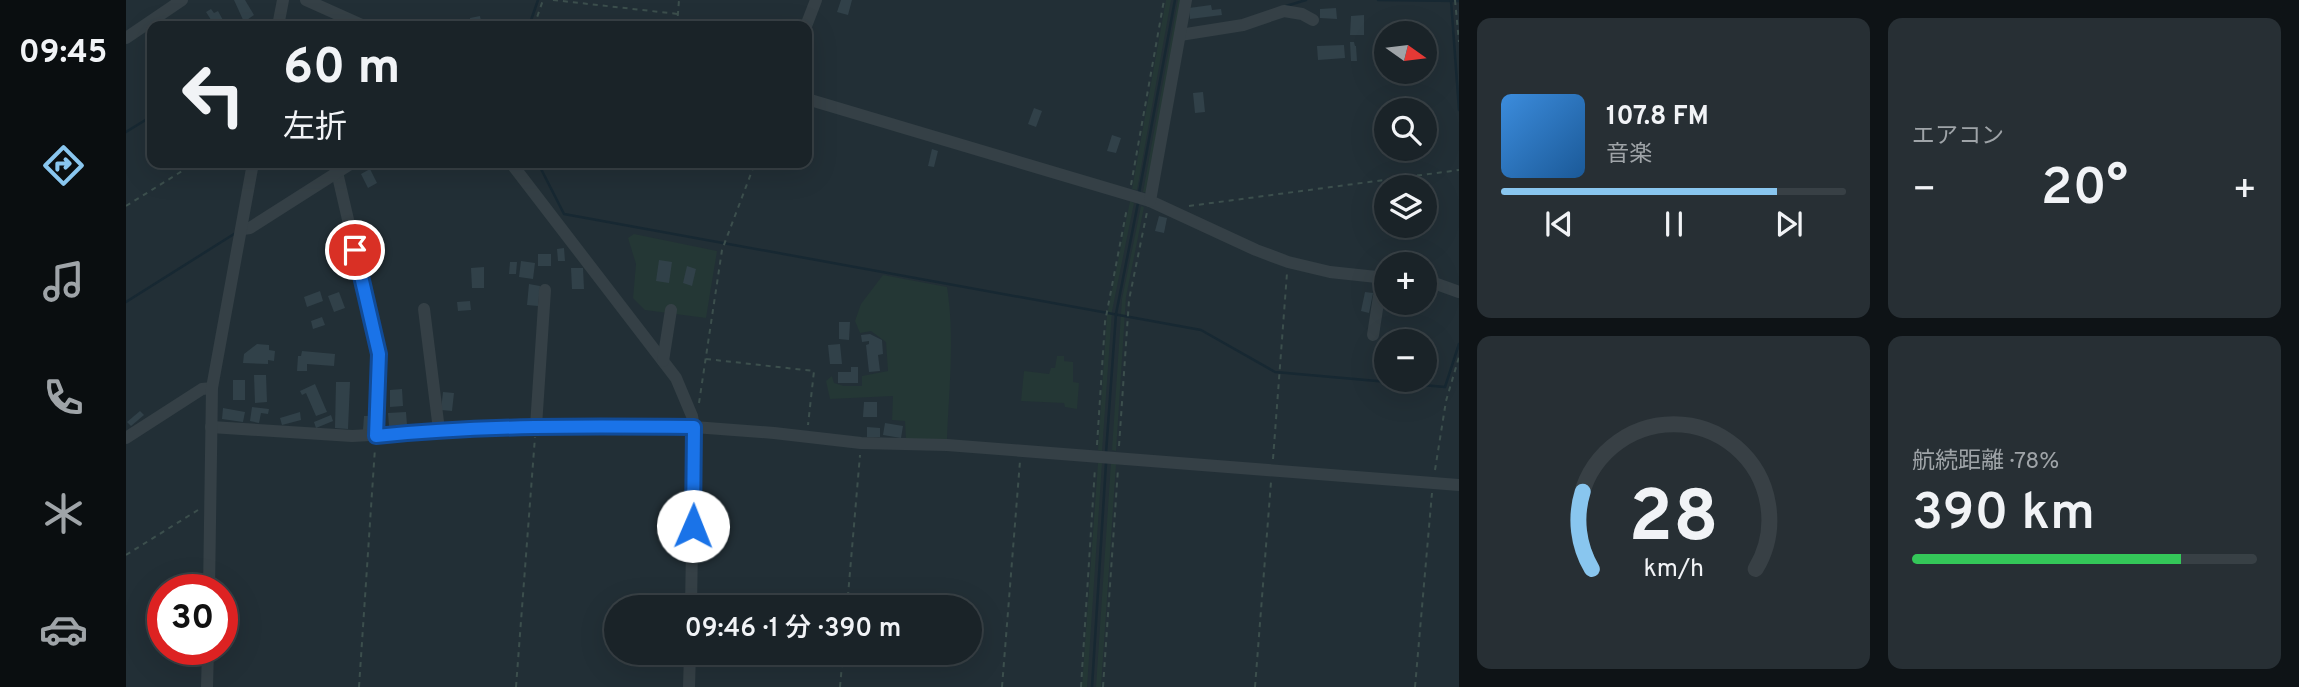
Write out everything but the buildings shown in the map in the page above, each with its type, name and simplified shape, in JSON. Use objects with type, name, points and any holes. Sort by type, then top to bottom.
[{"type":"street","points":[[151,21],[182,0]]},
{"type":"street","points":[[279,21],[283,0]]},
{"type":"street","points":[[306,0],[353,21]]},
{"type":"street","points":[[808,21],[816,0]]},
{"type":"street","points":[[1150,201],[1186,0]]},
{"type":"street","points":[[1180,35],[1243,25],[1284,11],[1302,13],[1313,20]]},
{"type":"street","points":[[126,38],[147,24]]},
{"type":"street","points":[[812,100],[1150,201],[1288,262],[1330,272],[1374,277]]},
{"type":"street","points":[[209,574],[212,388],[252,168]]},
{"type":"street","points":[[243,229],[250,228],[344,168]]},
{"type":"street","points":[[515,168],[676,378],[693,421],[691,595]]},
{"type":"street","points":[[337,172],[379,354],[376,436]]},
{"type":"street","points":[[1437,284],[1459,292]]},
{"type":"street","points":[[536,426],[545,290]]},
{"type":"street","points":[[424,309],[439,430]]},
{"type":"street","points":[[663,361],[671,310]]},
{"type":"street","points":[[1373,335],[1377,315]]},
{"type":"street","points":[[126,438],[202,389],[212,388]]},
{"type":"street","points":[[211,427],[376,436],[439,430],[693,421],[861,443],[947,445],[1459,485]]},
{"type":"street","points":[[207,687],[208,665]]},
{"type":"street","points":[[689,687],[690,665]]},
{"type":"path","points":[[536,21],[543,0]]},
{"type":"path","points":[[553,0],[678,14]]},
{"type":"path","points":[[677,21],[680,0]]},
{"type":"path","points":[[1081,687],[1105,322],[1164,0]]},
{"type":"path","points":[[1455,0],[1459,42]]},
{"type":"path","points":[[126,206],[187,168]]},
{"type":"path","points":[[693,421],[699,403],[722,250],[753,168]]},
{"type":"path","points":[[1167,209],[1459,170]]},
{"type":"path","points":[[1103,687],[1129,300],[1150,201]]},
{"type":"path","points":[[1255,687],[1288,262]]},
{"type":"path","points":[[1415,687],[1433,482],[1446,401],[1459,357]]},
{"type":"path","points":[[705,359],[814,371],[807,437]]},
{"type":"path","points":[[516,687],[536,426]]},
{"type":"path","points":[[359,687],[376,436]]},
{"type":"path","points":[[848,595],[861,443]]},
{"type":"path","points":[[1002,687],[1021,451]]},
{"type":"path","points":[[126,555],[211,502]]},
{"type":"path","points":[[840,687],[842,665]]},
{"type":"green space","points":[[1166,0],[1171,0],[1137,190],[1132,189]]},
{"type":"green space","points":[[1178,0],[1183,0],[1147,192],[1143,192]]},
{"type":"green space","points":[[1130,201],[1134,203],[1112,311],[1102,451],[1098,450],[1107,315]]},
{"type":"green space","points":[[1141,206],[1144,207],[1126,297],[1116,451],[1112,450],[1122,299]]},
{"type":"green space","points":[[634,234],[717,251],[706,318],[645,310],[633,298],[636,264],[628,238]]},
{"type":"green space","points":[[883,275],[947,287],[951,344],[947,440],[906,440],[905,421],[892,420],[893,396],[830,399],[826,381],[832,376],[834,383],[862,386],[862,376],[888,371],[886,342],[871,331],[860,333],[855,321],[861,304]]},
{"type":"green space","points":[[1057,356],[1064,356],[1064,361],[1073,362],[1073,382],[1079,383],[1077,409],[1065,407],[1064,403],[1021,401],[1024,371],[1049,374],[1051,368],[1055,368]]},
{"type":"green space","points":[[1098,463],[1102,463],[1087,687],[1082,687]]},
{"type":"green space","points":[[1111,463],[1116,464],[1101,687],[1096,687]]},
{"type":"waterway","points":[[531,21],[538,0]]},
{"type":"waterway","points":[[1139,193],[1175,0]]},
{"type":"waterway","points":[[1286,6],[1306,0]]},
{"type":"waterway","points":[[1378,0],[1459,1]]},
{"type":"waterway","points":[[1451,0],[1459,110]]},
{"type":"waterway","points":[[126,132],[147,119]]},
{"type":"waterway","points":[[541,168],[564,214],[1201,330],[1275,372],[1445,387],[1459,344]]},
{"type":"waterway","points":[[1106,453],[1116,314],[1138,203]]},
{"type":"waterway","points":[[126,302],[234,234]]},
{"type":"waterway","points":[[1092,687],[1106,463]]},
{"type":"route","points":[[355,250],[379,354],[376,436],[536,426],[694,427],[693,526]]}]
